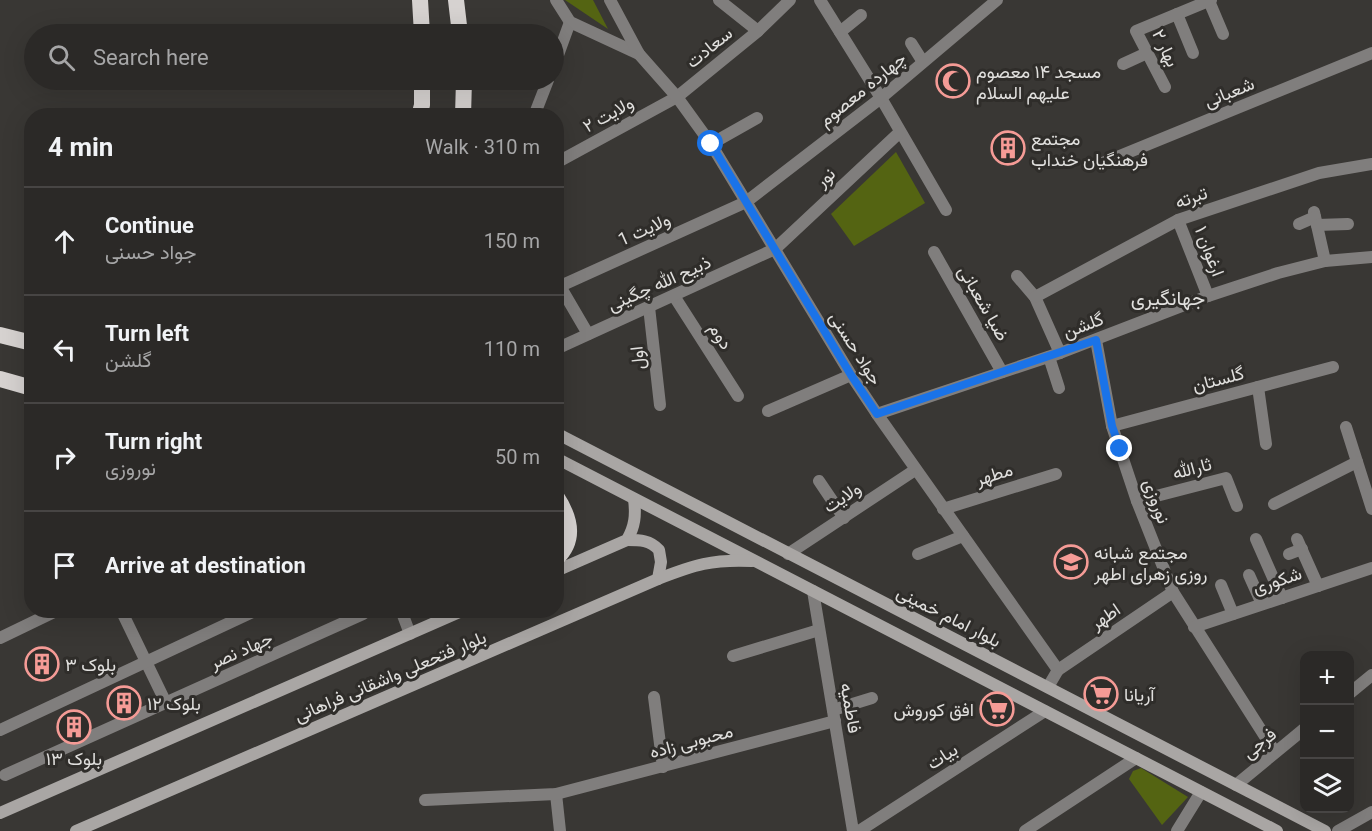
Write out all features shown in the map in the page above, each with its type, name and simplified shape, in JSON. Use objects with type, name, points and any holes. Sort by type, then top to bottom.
[{"type":"highway","points":[[420,0],[421,24]]},
{"type":"highway","points":[[456,0],[459,24]]},
{"type":"highway","points":[[421,108],[422,90]]},
{"type":"highway","points":[[462,108],[463,90]]},
{"type":"highway","points":[[0,335],[24,341]]},
{"type":"highway","points":[[2,380],[24,386]]},
{"type":"highway","points":[[2,380],[24,390]]},
{"type":"highway","points":[[564,508],[570,535],[564,550]]},
{"type":"main road","name":"بلوار امام خمینی","points":[[564,437],[1325,831]]},
{"type":"main road","points":[[564,462],[1277,831]]},
{"type":"main road","points":[[627,540],[633,530],[636,514],[634,499]]},
{"type":"main road","points":[[564,568],[627,540],[641,540],[648,541],[659,550],[661,562],[658,579]]},
{"type":"main road","name":"بلوار فتحعلی واشقانی فراهانی","points":[[76,831],[658,579],[695,565],[726,560],[755,561]]},
{"type":"main road","name":"بلوار فتحعلی واشقانی فراهانی","points":[[0,813],[446,618]]},
{"type":"street","points":[[556,0],[570,22],[639,54]]},
{"type":"street","points":[[610,0],[639,54]]},
{"type":"street","points":[[719,0],[758,31]]},
{"type":"street","name":"سعادت","points":[[677,97],[758,31],[790,0]]},
{"type":"street","points":[[820,0],[881,98],[946,210]]},
{"type":"street","name":"چهارده معصوم","points":[[746,202],[881,98],[997,0]]},
{"type":"street","points":[[1210,0],[1223,34]]},
{"type":"street","name":"بهار ۲","points":[[1165,87],[1136,31],[1210,0]]},
{"type":"street","points":[[1177,14],[1193,54]]},
{"type":"street","points":[[840,32],[861,15]]},
{"type":"street","points":[[564,38],[570,22]]},
{"type":"street","points":[[911,43],[923,62]]},
{"type":"street","points":[[1123,64],[1147,52]]},
{"type":"street","name":"شعبانی","points":[[1100,164],[1372,53]]},
{"type":"street","name":"جواد حسنی","points":[[639,54],[677,97],[711,144],[851,375],[915,470],[1058,670]]},
{"type":"street","points":[[537,108],[544,90]]},
{"type":"street","name":"ولایت ۲","points":[[564,160],[677,97]]},
{"type":"street","points":[[711,144],[757,118]]},
{"type":"street","name":"نور","points":[[775,249],[900,132]]},
{"type":"street","name":"تبرته","points":[[1035,297],[1178,220],[1319,173],[1372,164]]},
{"type":"street","name":"ولایت 1","points":[[564,282],[746,202]]},
{"type":"street","points":[[1315,218],[1325,261]]},
{"type":"street","points":[[1299,224],[1315,218],[1348,224]]},
{"type":"street","name":"ارغوان ۱","points":[[1178,220],[1208,296]]},
{"type":"street","name":"ذبیح الله چگینی","points":[[564,345],[775,249]]},
{"type":"street","name":"ضیا شعبانی","points":[[934,252],[1002,372]]},
{"type":"street","name":"گلشن","points":[[877,414],[1054,355],[1208,296],[1278,273],[1325,261],[1372,257]]},
{"type":"street","points":[[1017,276],[1035,297],[1054,355],[1059,388]]},
{"type":"street","points":[[564,295],[588,334]]},
{"type":"street","name":"دوم","points":[[674,296],[738,396]]},
{"type":"street","name":"اول","points":[[649,308],[660,405]]},
{"type":"street","name":"نوروزی","points":[[1096,340],[1112,426],[1137,501],[1173,592],[1275,752]]},
{"type":"street","name":"گلستان","points":[[1112,426],[1333,367]]},
{"type":"street","points":[[768,411],[851,375]]},
{"type":"street","points":[[1258,387],[1266,444]]},
{"type":"street","points":[[1346,427],[1372,509]]},
{"type":"street","points":[[1274,504],[1357,462]]},
{"type":"street","name":"ولایت","points":[[788,554],[915,470]]},
{"type":"street","name":"مطهر","points":[[944,509],[1056,474]]},
{"type":"street","name":"ثارالله","points":[[1137,501],[1226,478],[1237,506]]},
{"type":"street","points":[[819,481],[843,518]]},
{"type":"street","points":[[918,554],[963,536]]},
{"type":"street","points":[[1256,539],[1282,598]]},
{"type":"street","points":[[1289,554],[1300,544],[1318,586]]},
{"type":"street","name":"شکوری","points":[[1194,627],[1372,568]]},
{"type":"street","points":[[1249,575],[1262,604]]},
{"type":"street","points":[[1221,585],[1233,614]]},
{"type":"street","name":"فاطمیه","points":[[813,591],[854,831]]},
{"type":"street","name":"اطهر","points":[[1058,670],[1173,592]]},
{"type":"street","points":[[0,638],[41,618]]},
{"type":"street","points":[[125,618],[166,703]]},
{"type":"street","name":"جهاد نصر","points":[[0,730],[239,618]]},
{"type":"street","name":"جهاد نصر","points":[[5,775],[354,618]]},
{"type":"street","points":[[404,618],[410,634]]},
{"type":"street","points":[[733,656],[819,630]]},
{"type":"street","points":[[1048,687],[1058,670]]},
{"type":"street","points":[[1354,690],[1372,675]]},
{"type":"street","points":[[654,697],[663,767]]},
{"type":"street","name":"محبوبی زاده","points":[[425,800],[556,794],[663,767],[834,715],[872,698]]},
{"type":"street","name":"بیات","points":[[859,831],[1045,711]]},
{"type":"street","name":"فرجی","points":[[1236,785],[1300,733]]},
{"type":"street","points":[[1025,831],[1136,758]]},
{"type":"street","points":[[1176,831],[1201,792]]},
{"type":"street","points":[[556,794],[560,831]]},
{"type":"street","points":[[1338,831],[1372,812]]},
{"type":"green space","points":[[565,0],[593,0],[608,29]]},
{"type":"green space","points":[[896,152],[925,203],[854,246],[831,214]]},
{"type":"green space","points":[[1141,768],[1188,797],[1162,825],[1129,779],[1133,771]]},
{"type":"place","name":"مسجد ۱۴ معصوم علیهم السلام","points":[[953,81]]},
{"type":"place","name":"مجتمع فرهنگیان خنداب","points":[[1008,148]]},
{"type":"place","name":"مجتمع شبانه روزی زهرای اطهر","points":[[1071,562]]},
{"type":"place","name":"بلوک ۳","points":[[42,664]]},
{"type":"place","name":"آريانا","points":[[1101,694]]},
{"type":"place","name":"بلوک ۱۲","points":[[124,703]]},
{"type":"place","name":"افق کوروش","points":[[997,709]]},
{"type":"place","name":"بلوک ۱۳","points":[[74,727]]},
{"type":"district","name":"جهانگیری","points":[[1168,298]]},
{"type":"route","points":[[711,144],[877,414],[1096,340],[1112,426],[1120,449]]}]
